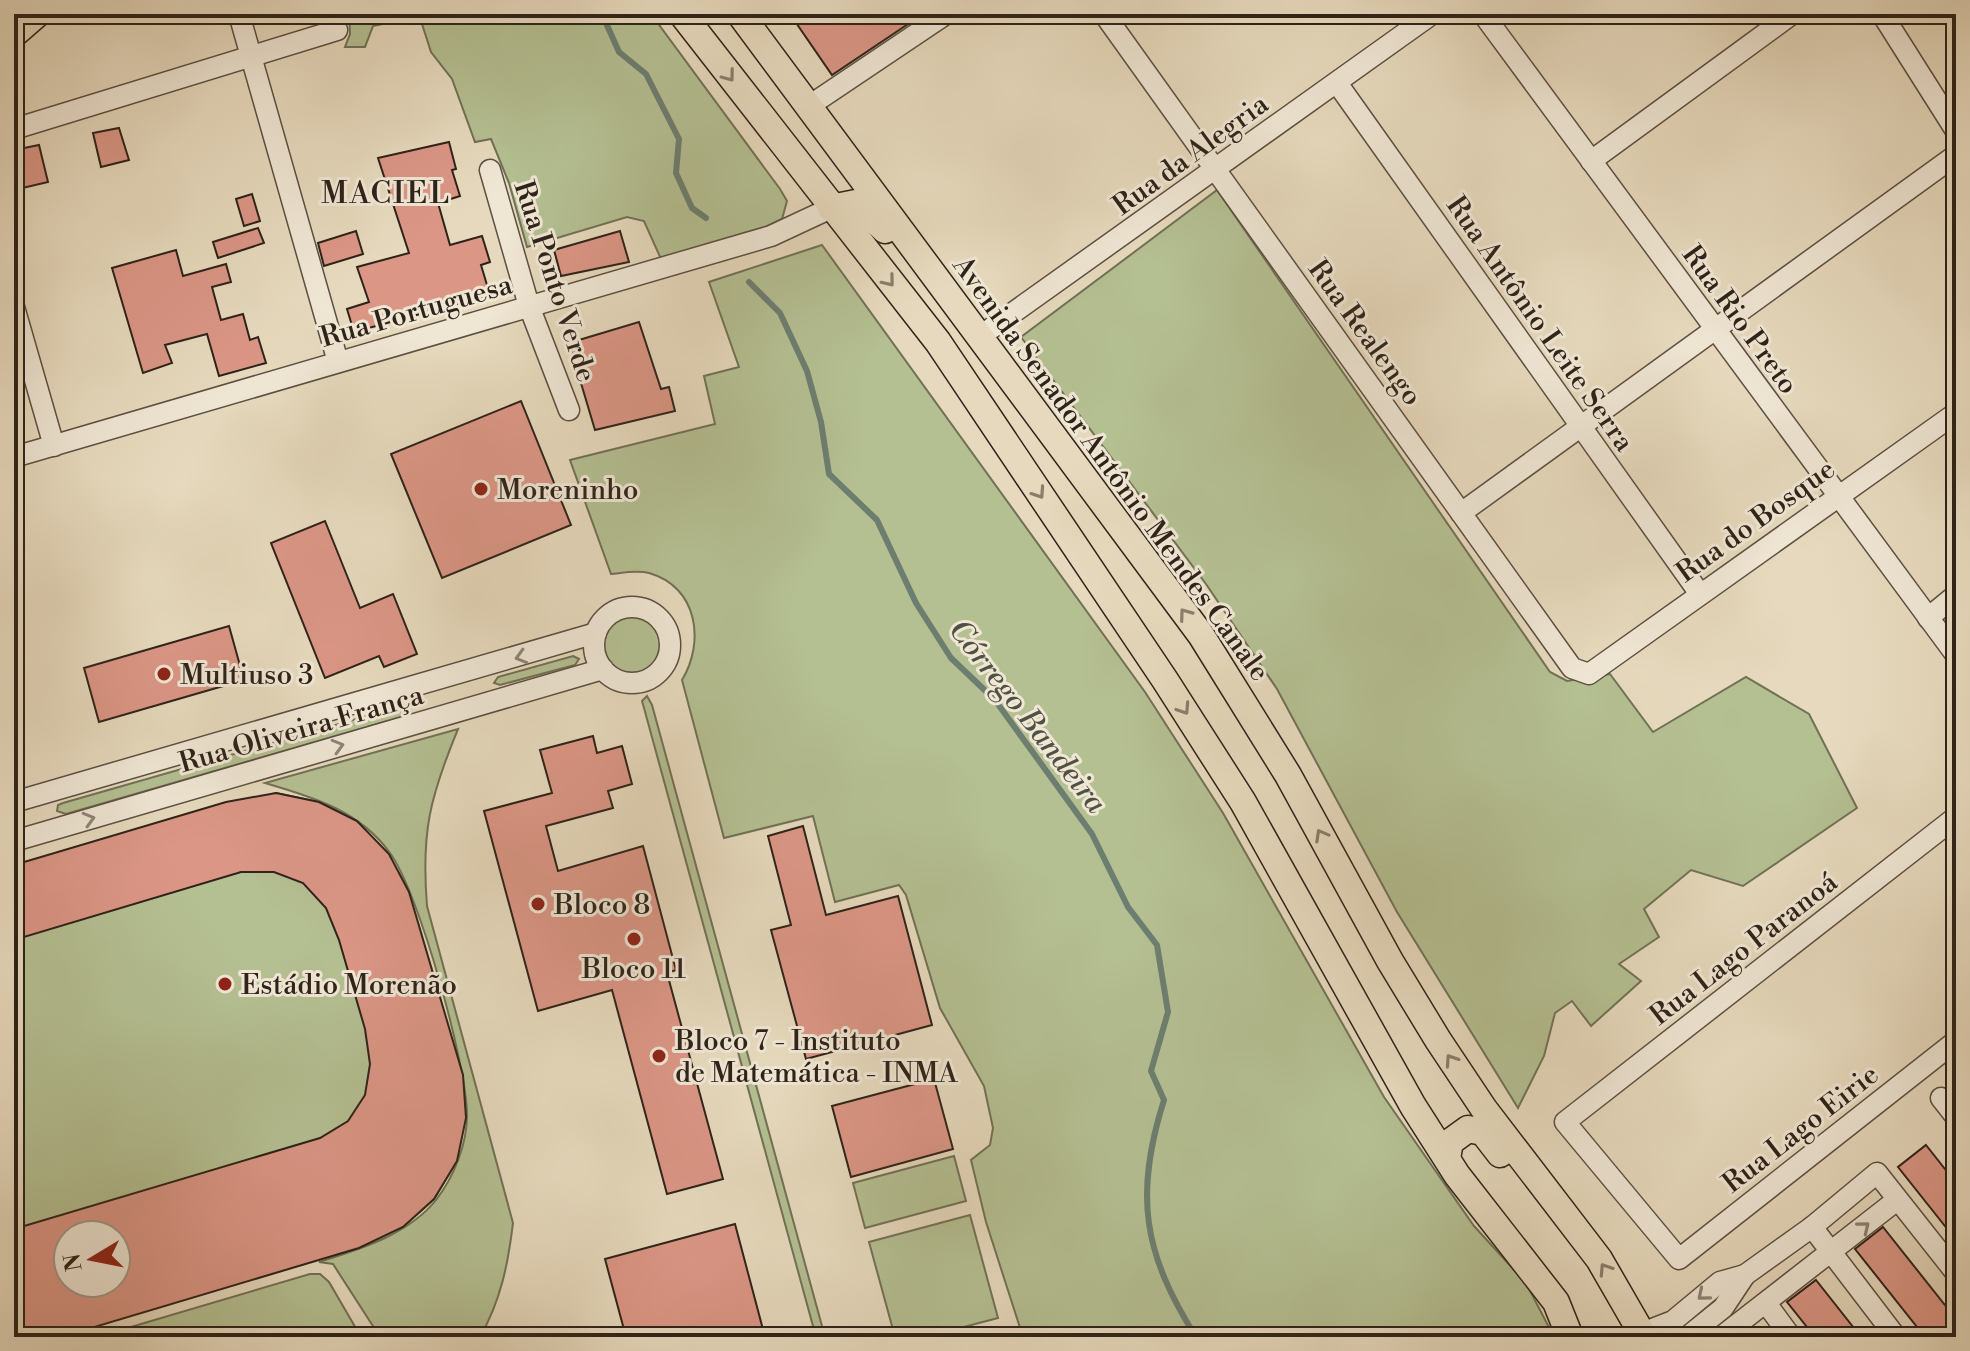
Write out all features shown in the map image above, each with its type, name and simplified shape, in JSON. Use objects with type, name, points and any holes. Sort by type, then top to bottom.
[{"type":"main road","points":[[14,34],[37,14]]},
{"type":"main road","points":[[682,14],[938,342],[1243,802],[1383,1052],[1447,1158],[1556,1302],[1570,1337]]},
{"type":"main road","name":"Avenida Senador Antônio Mendes Canale","points":[[740,14],[1201,635],[1288,775],[1390,961],[1438,1040],[1535,1178],[1599,1259],[1643,1335]]},
{"type":"main road","points":[[831,208],[856,203],[917,253]]},
{"type":"main road","points":[[938,342],[955,351],[963,350],[979,337]]},
{"type":"main road","points":[[1447,1158],[1455,1136],[1476,1128],[1483,1132],[1508,1164],[1535,1178]]},
{"type":"street","points":[[239,14],[338,362]]},
{"type":"street","points":[[809,106],[946,14]]},
{"type":"street","name":"Rua Realengo","points":[[1104,14],[1572,668],[1589,674]]},
{"type":"street","name":"Rua da Alegria","points":[[979,337],[1217,171],[1432,14]]},
{"type":"street","name":"Rua Rio Preto","points":[[1483,14],[1956,655]]},
{"type":"street","points":[[1591,161],[1792,14]]},
{"type":"street","points":[[1882,14],[1956,131]]},
{"type":"street","points":[[14,129],[337,30]]},
{"type":"street","name":"Rua Antônio Leite Serra","points":[[1337,83],[1700,594]]},
{"type":"street","points":[[1461,513],[1956,155]]},
{"type":"street","name":"Rua Ponto Verde","points":[[490,170],[529,306],[569,410]]},
{"type":"street","name":"Rua Portuguesa","points":[[14,457],[771,236],[831,208]]},
{"type":"street","points":[[14,307],[54,446]]},
{"type":"street","name":"Rua do Bosque","points":[[1589,674],[1836,495],[1956,413]]},
{"type":"street","points":[[1928,618],[1956,595]]},
{"type":"street","points":[[632,606],[655,614],[669,633],[668,658],[653,676],[631,683],[619,681],[603,669],[596,656],[596,633],[609,614],[632,606]]},
{"type":"street","name":"Rua Oliveira França","points":[[14,802],[471,672],[596,633]]},
{"type":"street","name":"Rua Oliveira França","points":[[14,841],[603,669]]},
{"type":"street","points":[[471,672],[482,704]]},
{"type":"street","points":[[37,796],[46,832]]},
{"type":"street","name":"Rua Lago Paranoá","points":[[1679,1259],[1565,1122],[1956,817]]},
{"type":"street","name":"Rua Lago Eirie","points":[[1679,1259],[1956,1041]]},
{"type":"street","points":[[1941,1098],[1956,1117]]},
{"type":"street","points":[[1643,1335],[1673,1321],[1720,1282],[1745,1275],[1812,1227],[1877,1173],[1956,1273]]},
{"type":"street","points":[[1721,1337],[1897,1200]]},
{"type":"street","points":[[1812,1227],[1896,1337]]},
{"type":"street","points":[[1687,1337],[1723,1308],[1745,1275]]},
{"type":"street","points":[[1766,1303],[1791,1337]]},
{"type":"green space","points":[[349,14],[402,14],[392,22],[373,26],[365,47],[345,47],[350,34]]},
{"type":"green space","points":[[426,14],[651,14],[780,189],[787,201],[782,219],[761,229],[661,259],[644,221],[627,217],[527,247],[509,183],[491,139],[475,142],[452,79],[431,52],[421,21]]},
{"type":"green space","points":[[1217,190],[1550,672],[1567,681],[1610,674],[1653,732],[1746,677],[1809,714],[1857,808],[1743,886],[1691,870],[1644,909],[1659,937],[1619,964],[1641,981],[1591,1026],[1572,1001],[1555,1013],[1544,1056],[1518,1108],[1397,912],[1277,689],[1206,584],[1021,337]]},
{"type":"green space","points":[[822,245],[1145,692],[1223,813],[1384,1097],[1474,1226],[1526,1283],[1554,1337],[1023,1337],[986,1222],[971,1160],[990,1145],[993,1128],[984,1086],[940,1008],[906,895],[899,885],[835,902],[813,816],[724,838],[682,680],[689,665],[695,633],[687,603],[678,590],[649,573],[611,574],[570,460],[715,424],[704,376],[739,367],[709,282]]},
{"type":"green space","points":[[632,615],[652,624],[661,644],[652,664],[632,673],[612,664],[603,644],[612,624]]},
{"type":"green space","points":[[573,656],[579,659],[575,665],[500,685],[494,683],[498,677]]},
{"type":"green space","points":[[647,696],[652,705],[825,1337],[816,1337],[642,701]]},
{"type":"green space","points":[[398,707],[408,715],[66,814],[57,811],[58,805],[63,803]]},
{"type":"green space","points":[[458,729],[440,775],[430,815],[425,857],[427,906],[513,1223],[502,1282],[480,1337],[380,1337],[333,1264],[319,1262],[397,1232],[412,1223],[436,1200],[454,1171],[465,1137],[467,1115],[459,1059],[427,940],[402,873],[390,853],[365,826],[350,816],[318,800],[265,783]]},
{"type":"green space","name":"Estádio Morenão","points":[[276,793],[319,802],[357,821],[457,1161],[434,1199],[403,1227],[14,1337],[14,865]]},
{"type":"green space","points":[[954,1156],[966,1201],[865,1228],[853,1183]]},
{"type":"green space","points":[[970,1215],[998,1318],[926,1337],[895,1337],[869,1242]]},
{"type":"green space","points":[[310,1274],[320,1274],[329,1282],[361,1337],[97,1337]]},
{"type":"building","points":[[790,14],[923,14],[832,75]]},
{"type":"building","points":[[119,128],[129,160],[101,167],[93,133]]},
{"type":"building","points":[[449,142],[456,169],[452,170],[460,196],[438,203],[450,245],[482,236],[490,262],[481,265],[490,295],[354,332],[347,309],[369,302],[357,267],[409,253],[378,158]]},
{"type":"building","points":[[39,145],[48,182],[14,190],[14,150]]},
{"type":"building","points":[[252,194],[260,221],[244,226],[236,199]]},
{"type":"building","points":[[258,228],[264,243],[218,258],[213,242]]},
{"type":"building","points":[[356,231],[363,254],[324,266],[318,243]]},
{"type":"building","points":[[620,231],[629,262],[561,276],[554,250]]},
{"type":"building","points":[[176,250],[183,276],[226,264],[231,282],[212,287],[221,320],[243,314],[250,340],[258,337],[266,363],[219,376],[207,334],[165,345],[172,363],[143,373],[112,268]]},
{"type":"building","points":[[639,322],[661,389],[669,387],[675,411],[595,430],[569,343]]},
{"type":"building","name":"Moreninho","points":[[521,401],[571,525],[442,578],[391,454]]},
{"type":"building","points":[[325,521],[360,608],[393,594],[417,654],[384,667],[379,656],[325,678],[271,543]]},
{"type":"building","name":"Multiuso 3","points":[[229,626],[244,680],[99,722],[84,668]]},
{"type":"building","points":[[593,736],[597,753],[622,746],[632,784],[608,791],[613,808],[546,826],[558,871],[643,846],[676,970],[667,973],[723,1179],[667,1194],[612,990],[538,1011],[484,811],[552,793],[540,750]]},
{"type":"building","points":[[276,793],[319,802],[357,821],[389,854],[409,892],[463,1075],[466,1118],[457,1161],[434,1199],[403,1227],[359,1248],[61,1337],[14,1337],[14,1229],[320,1138],[348,1121],[365,1095],[370,1064],[365,1029],[339,940],[326,908],[303,883],[274,872],[241,872],[14,940],[14,865],[226,802]]},
{"type":"building","points":[[803,826],[826,915],[898,896],[932,1025],[806,1059],[771,930],[791,925],[768,836]]},
{"type":"building","points":[[934,1079],[953,1149],[851,1177],[832,1106]]},
{"type":"building","points":[[1926,1145],[1956,1183],[1956,1240],[1898,1167]]},
{"type":"building","points":[[735,1224],[765,1337],[626,1337],[605,1259]]},
{"type":"building","points":[[1883,1227],[1956,1319],[1956,1337],[1925,1337],[1855,1249]]},
{"type":"building","points":[[1816,1280],[1861,1337],[1815,1337],[1787,1302]]},
{"type":"waterway","name":"Córrego Bandeira","points":[[602,14],[619,52],[646,74],[679,139],[676,173],[692,208],[706,218]]},
{"type":"waterway","name":"Córrego Bandeira","points":[[749,282],[780,313],[807,371],[821,422],[829,474],[877,520],[916,603],[951,658],[995,700],[1092,834],[1128,907],[1157,945],[1168,1012],[1151,1071],[1164,1100],[1149,1165],[1149,1223],[1164,1278],[1196,1337]]},
{"type":"place","name":"Moreninho","points":[[481,489]]},
{"type":"place","name":"Multiuso 3","points":[[164,674]]},
{"type":"place","name":"Bloco 8","points":[[538,904]]},
{"type":"place","name":"Bloco 11","points":[[634,939]]},
{"type":"place","name":"Estádio Morenão","points":[[225,984]]},
{"type":"place","name":"Bloco 7 - Instituto de Matemática - INMA","points":[[659,1056]]},
{"type":"district","name":"MACIEL","points":[[386,193]]}]
